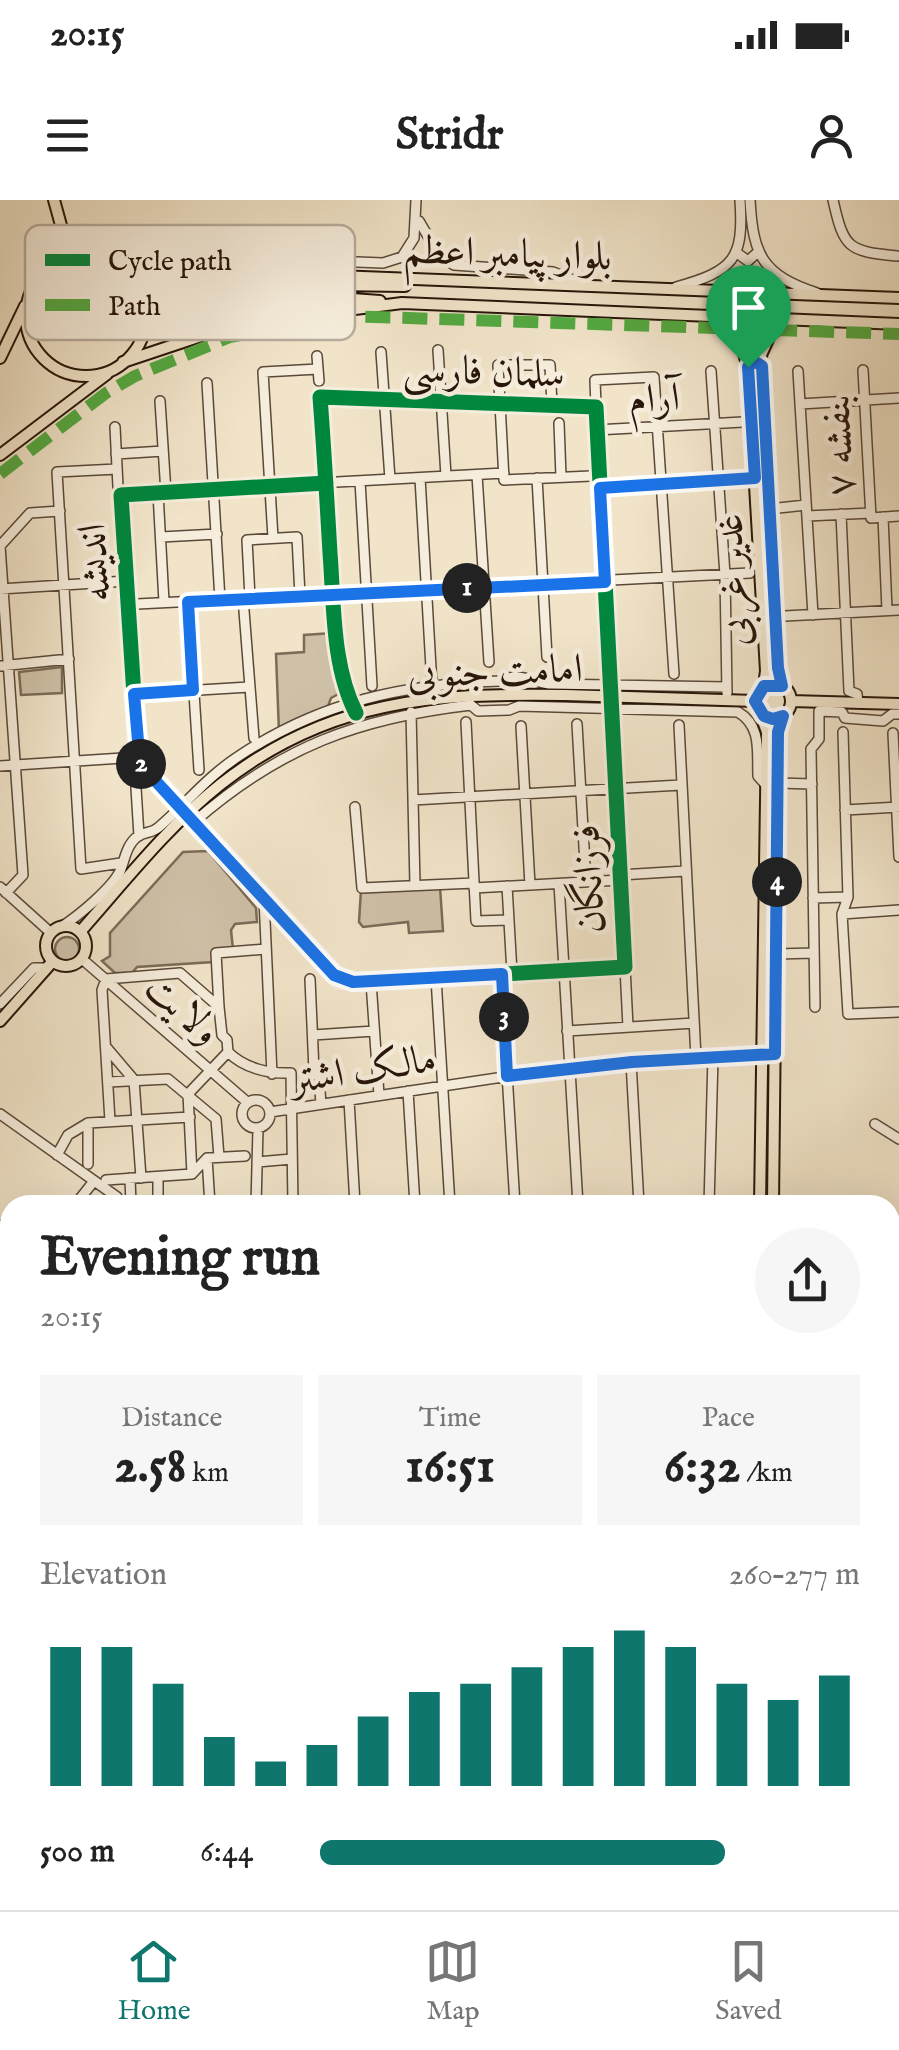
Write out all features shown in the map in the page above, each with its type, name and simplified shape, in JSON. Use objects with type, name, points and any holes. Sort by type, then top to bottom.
[{"type":"main road","points":[[54,200],[61,225]]},
{"type":"main road","name":"بلوار پیامبر اعظم","points":[[355,277],[899,298]]},
{"type":"main road","points":[[355,285],[466,282]]},
{"type":"main road","points":[[355,299],[402,303]]},
{"type":"main road","name":"بلوار پیامبر اعظم","points":[[355,309],[402,303],[899,324]]},
{"type":"main road","points":[[0,358],[25,306]]},
{"type":"main road","name":"غدیر غربی","points":[[703,316],[719,318],[738,334],[748,367],[764,686]]},
{"type":"main road","points":[[748,367],[754,361],[762,366],[764,343],[780,326],[796,321]]},
{"type":"main road","points":[[32,340],[49,362],[64,372],[82,376],[100,374],[120,365],[141,340]]},
{"type":"main road","name":"بلوار پیامبر اعظم","points":[[0,455],[120,365],[191,340]]},
{"type":"main road","name":"غدیر غربی","points":[[762,366],[782,686]]},
{"type":"main road","points":[[761,1195],[776,954],[772,784],[766,732],[755,701],[764,686],[782,686],[791,701]]},
{"type":"main road","name":"امامت جنوبی","points":[[80,932],[186,814],[222,784],[270,752],[360,712],[437,697],[494,694],[610,696],[727,706],[755,701]]},
{"type":"main road","points":[[791,701],[858,702],[895,709]]},
{"type":"main road","points":[[773,1195],[769,1054],[772,784],[778,732],[791,701]]},
{"type":"main road","points":[[760,714],[773,719],[783,716]]},
{"type":"main road","points":[[72,927],[80,932],[86,946],[82,959],[65,966],[50,964],[47,949],[56,930],[72,927]]},
{"type":"main road","points":[[0,1021],[50,964]]},
{"type":"street","points":[[355,262],[383,263],[402,256],[412,245],[418,218],[416,200]]},
{"type":"street","points":[[676,287],[712,275],[737,253],[742,234],[740,200]]},
{"type":"street","points":[[750,200],[758,252],[781,278],[824,295]]},
{"type":"street","points":[[834,200],[838,224],[848,245],[858,252],[897,256]]},
{"type":"street","points":[[418,218],[439,256],[454,265],[553,272],[586,285]]},
{"type":"street","points":[[412,245],[422,253],[431,245]]},
{"type":"street","points":[[737,253],[748,260],[758,252]]},
{"type":"street","points":[[438,350],[446,476]]},
{"type":"street","points":[[382,352],[390,479]]},
{"type":"street","points":[[273,538],[263,372],[318,375],[317,356]]},
{"type":"street","points":[[504,477],[498,365],[550,365],[552,405]]},
{"type":"street","name":"بنفشه ۷","points":[[863,370],[887,610]]},
{"type":"street","points":[[798,371],[812,615]]},
{"type":"street","points":[[711,372],[725,575],[727,706],[744,716],[756,733],[758,776],[772,784],[812,784]]},
{"type":"street","points":[[596,407],[595,380],[654,377],[674,674]]},
{"type":"street","points":[[208,382],[220,600]]},
{"type":"street","name":"سلمان فارسی","points":[[331,482],[320,397],[596,407],[610,696]]},
{"type":"street","points":[[800,404],[899,398]]},
{"type":"street","points":[[160,401],[164,602]]},
{"type":"street","name":"آرام","points":[[596,430],[743,422]]},
{"type":"street","points":[[559,423],[561,477]]},
{"type":"street","points":[[115,427],[118,487]]},
{"type":"street","points":[[116,454],[163,451]]},
{"type":"street","points":[[116,469],[57,472],[80,869],[122,864]]},
{"type":"street","points":[[476,475],[489,662]]},
{"type":"street","name":"اندیشه","points":[[138,757],[122,495],[446,476],[591,476]]},
{"type":"street","points":[[420,478],[432,685]]},
{"type":"street","points":[[537,478],[547,657]]},
{"type":"street","points":[[600,488],[755,478]]},
{"type":"street","points":[[360,481],[372,686]]},
{"type":"street","points":[[331,482],[333,595],[360,712]]},
{"type":"street","points":[[769,508],[899,516]]},
{"type":"street","points":[[0,766],[18,765],[74,761],[138,757],[186,814],[138,836],[122,857],[121,870],[79,916],[56,930],[2,889],[23,875],[18,765],[5,666],[0,546],[30,513],[60,512]]},
{"type":"street","points":[[841,514],[848,691],[857,694],[858,702]]},
{"type":"street","points":[[160,537],[216,534]]},
{"type":"street","points":[[254,738],[246,598],[248,540],[297,537],[300,596]]},
{"type":"street","points":[[137,604],[750,573]]},
{"type":"street","points":[[2,589],[127,581]]},
{"type":"street","points":[[188,602],[198,770]]},
{"type":"street","points":[[785,616],[899,610]]},
{"type":"street","points":[[5,666],[68,659]]},
{"type":"street","points":[[360,712],[374,694],[521,677],[610,696]]},
{"type":"street","points":[[521,677],[521,694]]},
{"type":"street","points":[[134,694],[249,687]]},
{"type":"street","points":[[360,712],[411,712],[471,705],[478,710],[495,710],[727,687]]},
{"type":"street","points":[[494,694],[495,710]]},
{"type":"street","name":"فرزانگان","points":[[186,814],[334,975],[346,982],[625,967],[610,696]]},
{"type":"street","points":[[815,1006],[812,749],[819,739],[819,712],[842,712],[845,718],[883,721],[895,709]]},
{"type":"street","points":[[411,712],[416,885]]},
{"type":"street","points":[[466,722],[476,921],[509,920]]},
{"type":"street","points":[[577,724],[586,882]]},
{"type":"street","points":[[679,724],[696,1058]]},
{"type":"street","points":[[520,726],[530,885]]},
{"type":"street","points":[[843,732],[848,897],[842,914],[848,1014],[899,1012]]},
{"type":"street","points":[[892,733],[899,857]]},
{"type":"street","points":[[413,800],[681,785]]},
{"type":"street","points":[[136,788],[138,836]]},
{"type":"street","points":[[355,807],[362,888],[559,884],[684,871]]},
{"type":"street","points":[[846,810],[898,807]]},
{"type":"street","points":[[559,884],[577,1195]]},
{"type":"street","points":[[507,886],[504,1026],[514,1195]]},
{"type":"street","points":[[814,898],[848,897]]},
{"type":"street","points":[[264,899],[272,1074]]},
{"type":"street","points":[[842,914],[899,910]]},
{"type":"street","points":[[266,949],[216,953],[219,1007],[222,1034],[228,1052],[237,1061],[272,1074],[290,1073],[294,1108],[293,1195]]},
{"type":"street","points":[[776,954],[814,953]]},
{"type":"street","name":"ولایت","points":[[82,959],[247,1102]]},
{"type":"street","points":[[0,1004],[34,968],[50,964]]},
{"type":"street","points":[[625,967],[628,1027]]},
{"type":"street","points":[[110,1122],[102,990],[106,979],[180,973],[219,1007]]},
{"type":"street","points":[[436,978],[449,1195]]},
{"type":"street","points":[[310,979],[314,1070],[319,1078],[321,1104]]},
{"type":"street","points":[[370,982],[379,1096]]},
{"type":"street","points":[[567,1031],[694,1023]]},
{"type":"street","points":[[312,1034],[374,1031]]},
{"type":"street","points":[[106,1046],[134,1080],[137,1120],[132,1195]]},
{"type":"street","points":[[192,1174],[188,1094],[228,1052]]},
{"type":"street","name":"مالک اشتر","points":[[270,1112],[570,1068],[769,1054]]},
{"type":"street","points":[[709,1195],[713,1057]]},
{"type":"street","points":[[632,1062],[639,1195]]},
{"type":"street","points":[[108,1082],[168,1079],[216,1119],[219,1157]]},
{"type":"street","points":[[408,1091],[414,1195]]},
{"type":"street","points":[[348,1100],[355,1195]]},
{"type":"street","points":[[262,1101],[270,1112],[266,1124],[258,1128],[243,1120],[242,1110],[247,1102],[262,1101]]},
{"type":"street","points":[[0,1114],[110,1195]]},
{"type":"street","points":[[57,1154],[68,1135],[88,1123],[190,1116]]},
{"type":"street","points":[[88,1123],[88,1164]]},
{"type":"street","points":[[875,1124],[899,1139]]},
{"type":"street","points":[[256,1195],[258,1128]]},
{"type":"street","points":[[106,1180],[192,1174],[207,1158],[245,1156]]},
{"type":"street","points":[[207,1158],[209,1195]]},
{"type":"street","points":[[257,1162],[292,1159]]},
{"type":"street","points":[[158,1176],[158,1195]]},
{"type":"street","points":[[83,1195],[94,1182]]},
{"type":"shaded area","points":[[332,633],[342,692],[331,698],[327,709],[279,732],[276,654],[304,652],[304,635]]},
{"type":"shaded area","points":[[62,667],[62,693],[21,695],[19,672]]},
{"type":"shaded area","points":[[208,851],[256,908],[257,922],[235,924],[231,930],[233,949],[213,951],[213,962],[137,967],[132,973],[115,973],[102,961],[110,956],[110,933],[183,852]]},
{"type":"shaded area","points":[[440,887],[443,931],[409,933],[408,922],[363,927],[359,922],[361,890]]},
{"type":"shaded area","points":[[67,937],[76,940],[76,958],[67,961],[58,958],[55,949],[58,940]]},
{"type":"marked path","points":[[355,316],[899,334]]},
{"type":"marked path","points":[[0,474],[106,393],[135,376],[223,340]]},
{"type":"cycle path","points":[[326,483],[121,495],[141,764],[339,979],[361,982],[625,967],[596,407],[320,397],[327,494],[331,573],[336,634],[342,675],[356,713]]},
{"type":"route","points":[[754,361],[762,366],[782,686],[764,686],[755,701],[764,716],[783,716],[778,732],[775,1054],[632,1062],[507,1076],[502,974],[339,980],[140,764],[134,694],[193,690],[188,602],[605,582],[600,488],[755,478],[748,367],[754,361]]}]
